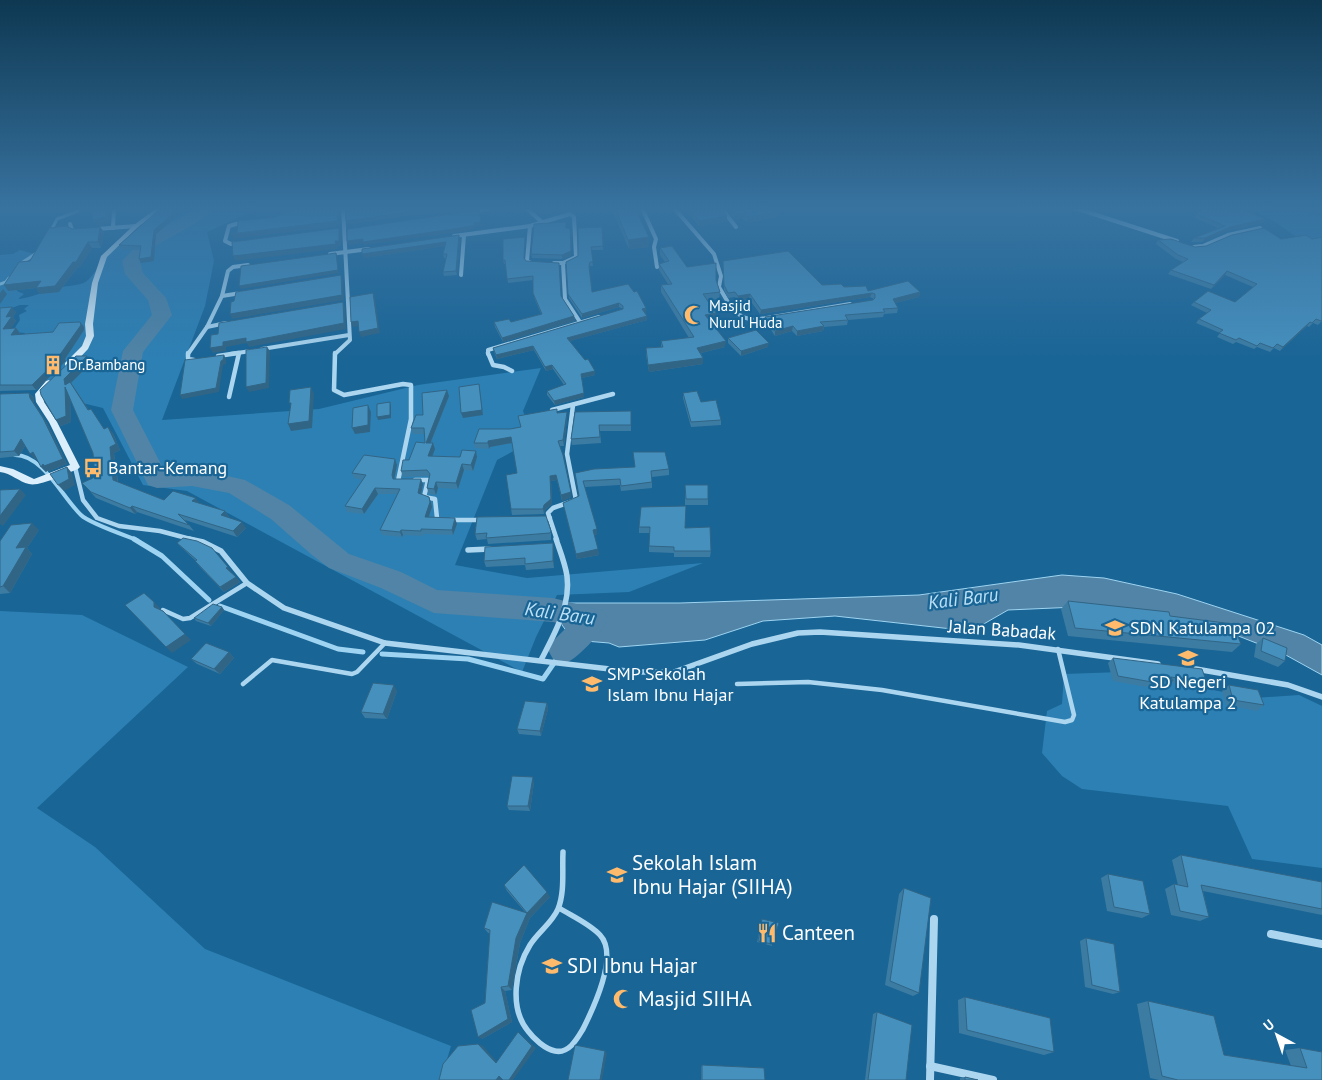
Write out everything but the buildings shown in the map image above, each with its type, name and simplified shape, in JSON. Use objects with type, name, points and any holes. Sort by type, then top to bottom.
[{"type":"street","points":[[30,394],[39,394],[85,347],[90,336],[89,324],[95,283],[103,258]]},
{"type":"street","points":[[344,258],[350,340],[335,353],[334,385],[336,393],[344,395],[403,384],[411,386],[412,400],[405,450],[398,480],[428,480],[424,497],[435,500],[437,518],[439,520],[485,520]]},
{"type":"street","points":[[461,275],[463,258]]},
{"type":"street","points":[[527,258],[527,261],[531,263],[540,264]]},
{"type":"street","points":[[548,263],[563,263],[573,258]]},
{"type":"street","points":[[656,258],[657,268]]},
{"type":"street","points":[[715,258],[718,264],[721,281],[719,287],[726,302],[746,319],[754,320],[854,303]]},
{"type":"street","points":[[563,263],[565,299],[580,322]]},
{"type":"street","points":[[203,358],[191,360],[186,356],[207,327],[222,296],[229,270],[257,264]]},
{"type":"street","points":[[222,296],[250,291]]},
{"type":"street","points":[[512,371],[506,367],[495,367],[492,364],[488,350],[604,315]]},
{"type":"street","points":[[207,327],[235,322]]},
{"type":"street","points":[[212,357],[349,335]]},
{"type":"street","points":[[229,397],[239,353]]},
{"type":"street","points":[[0,469],[10,470],[30,482],[37,482],[75,467],[53,422],[40,402],[39,394]]},
{"type":"street","points":[[552,410],[613,394]]},
{"type":"street","points":[[541,660],[558,625],[567,590],[567,576],[548,512],[551,508],[571,503],[576,499],[567,454],[573,405]]},
{"type":"street","name":"Jalan Babadak","points":[[75,467],[82,500],[97,518],[119,526],[160,531],[203,542],[221,550],[247,583],[284,608],[385,643],[549,660],[636,672],[674,672],[752,644],[805,632],[1058,649],[1161,664]]},
{"type":"street","points":[[531,519],[550,518]]},
{"type":"street","points":[[547,545],[557,544]]},
{"type":"street","points":[[468,550],[498,548]]},
{"type":"street","points":[[1190,668],[1288,685],[1322,697]]},
{"type":"street","points":[[930,1080],[934,919]]},
{"type":"street","points":[[1271,934],[1322,944]]},
{"type":"street","points":[[930,1066],[993,1080]]},
{"type":"lane","points":[[163,610],[183,619],[190,618],[247,583]]},
{"type":"lane","points":[[243,684],[272,660],[352,674],[357,672],[385,643]]},
{"type":"lane","points":[[737,684],[808,682],[872,689],[1065,722],[1072,720],[1074,715],[1058,649]]},
{"type":"lane","points":[[559,908],[600,935],[604,940],[607,957],[603,980],[580,1035],[570,1047],[559,1052],[550,1050],[538,1042],[520,1020],[516,992],[529,947],[559,908],[563,852]]},
{"type":"shaded area","points":[[0,258],[32,258],[17,291],[24,294],[18,299],[80,284],[87,281],[103,258],[213,258],[205,306],[162,420],[319,409],[418,385],[541,368],[523,411],[534,440],[497,460],[455,565],[527,578],[703,563],[629,592],[557,595],[536,637],[522,672],[187,491],[143,485],[103,408],[40,393],[52,371],[74,345],[79,326],[57,332],[23,335],[25,333],[12,332],[20,320],[19,315],[27,311],[24,309],[29,305],[20,305],[0,312]]},
{"type":"shaded area","points":[[0,611],[82,615],[188,667],[37,808],[95,847],[205,949],[451,1046],[441,1080],[0,1080]]},
{"type":"shaded area","points":[[1121,672],[1254,698],[1299,695],[1322,706],[1322,868],[1252,859],[1228,806],[1082,789],[1062,776],[1042,753],[1047,711],[1062,704],[1064,674]]},
{"type":"water","points":[[1062,575],[1104,578],[1177,594],[1304,635],[1322,645],[1322,675],[1284,654],[1213,626],[1077,607],[1008,610],[975,629],[961,630],[835,616],[763,621],[705,640],[619,647],[609,643],[573,640],[562,625],[568,603],[680,603],[919,595]]},
{"type":"waterway","points":[[20,264],[28,258]]},
{"type":"waterway","name":"Kali Baru","points":[[133,258],[131,261],[134,274],[157,298],[162,315],[133,351],[122,410],[157,479],[192,477],[236,486],[280,512],[339,561],[391,580],[434,601],[553,610],[594,620]]},
{"type":"waterway","points":[[0,284],[6,282],[9,278]]},
{"type":"waterway","points":[[15,455],[25,457],[43,469],[85,518],[107,529],[137,540]]},
{"type":"waterway","points":[[134,539],[162,556],[209,600]]},
{"type":"waterway","points":[[220,606],[338,649],[363,652]]},
{"type":"waterway","points":[[563,650],[593,620]]},
{"type":"waterway","points":[[382,654],[468,659],[543,679],[563,650]]},
{"type":"place","name":"Masjid Nurul Huda","points":[[694,315]]},
{"type":"place","name":"Dr.Bambang","points":[[53,365]]},
{"type":"place","name":"Bantar-Kemang","points":[[93,468]]},
{"type":"place","name":"SDN Katulampa 02","points":[[1115,628]]},
{"type":"place","name":"SD Negeri Katulampa 2","points":[[1188,658]]},
{"type":"place","name":"SMP Sekolah Islam Ibnu Hajar","points":[[592,684]]},
{"type":"place","name":"Sekolah Islam Ibnu Hajar (SIIHA)","points":[[617,875]]},
{"type":"place","name":"Canteen","points":[[767,933]]},
{"type":"place","name":"SDI Ibnu Hajar","points":[[552,966]]},
{"type":"place","name":"Masjid SIIHA","points":[[623,999]]}]
